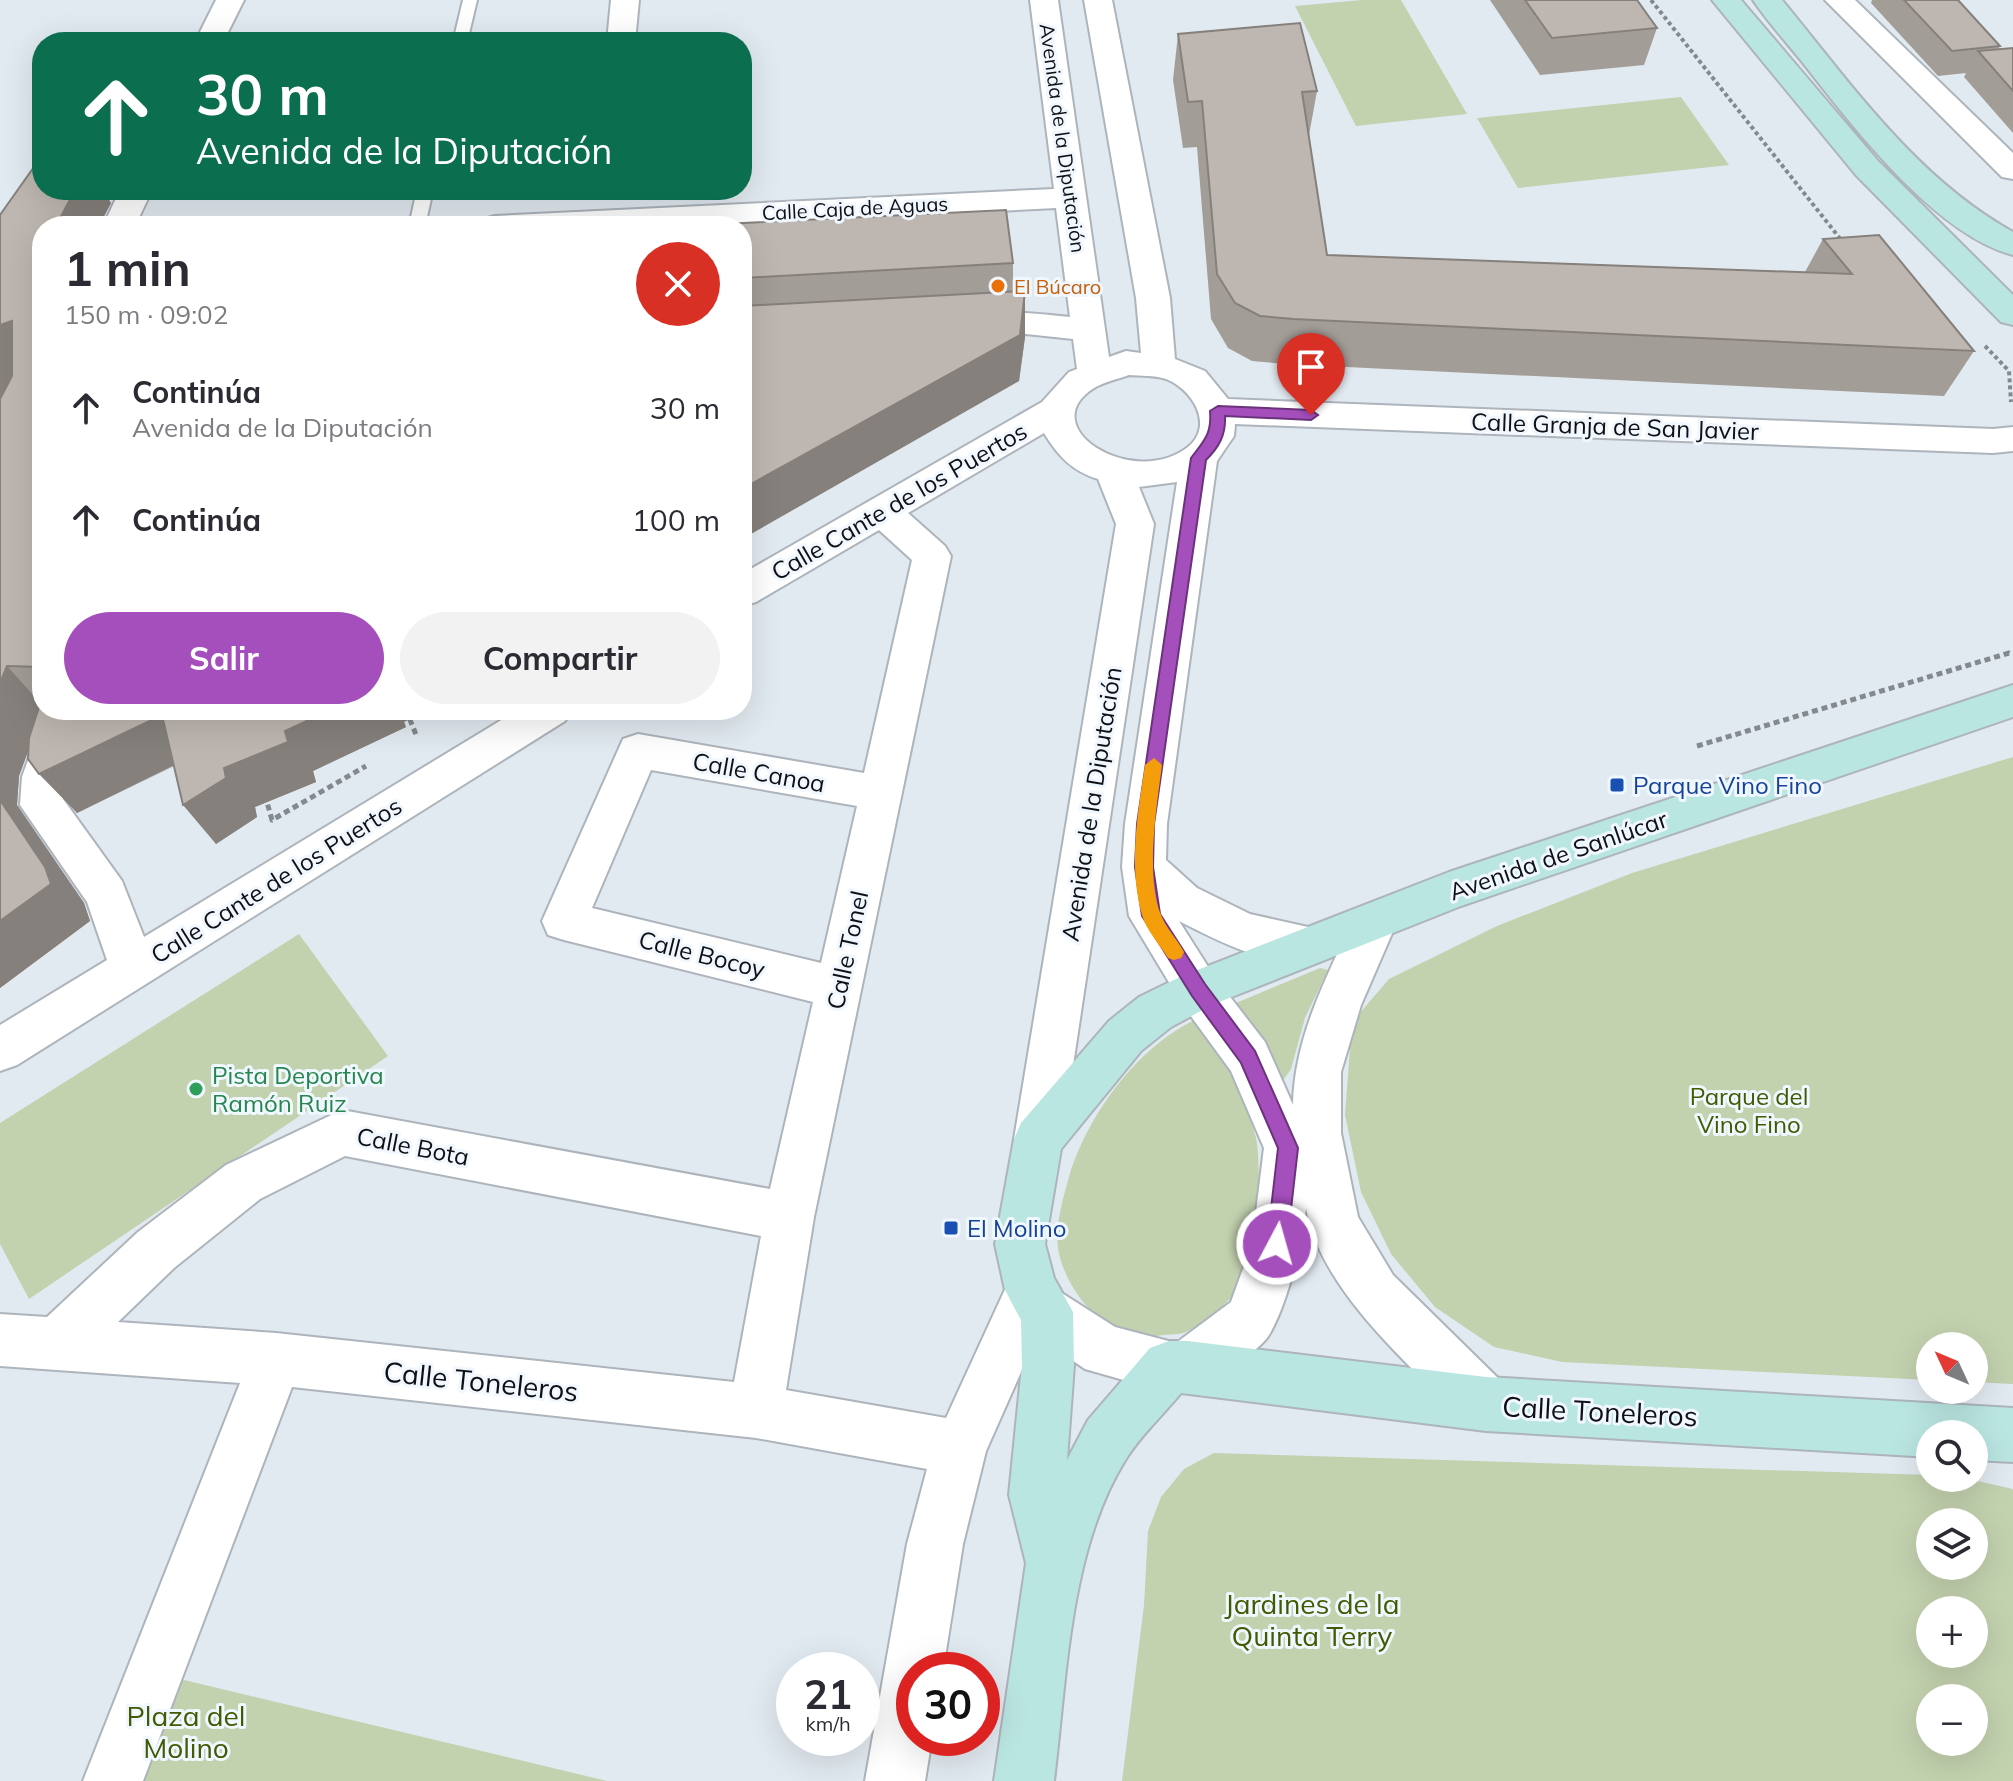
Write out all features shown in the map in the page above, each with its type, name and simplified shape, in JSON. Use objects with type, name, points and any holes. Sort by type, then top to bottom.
[{"type":"main road","points":[[1726,0],[1867,168],[2013,314]]},
{"type":"main road","points":[[1767,0],[1891,149],[1957,212],[2013,245]]},
{"type":"main road","name":"Avenida de Sanlúcar","points":[[1038,1139],[1125,1036],[1155,1012],[1198,990],[1449,891],[2013,701]]},
{"type":"main road","points":[[1038,1139],[1020,1244],[1039,1301],[1048,1365],[1037,1495],[1054,1563]]},
{"type":"main road","points":[[1024,1781],[1054,1563],[1076,1500],[1107,1439],[1179,1367]]},
{"type":"main road","name":"Calle Toneleros","points":[[1179,1367],[1486,1404],[2013,1435]]},
{"type":"street","points":[[214,32],[230,0]]},
{"type":"street","points":[[622,32],[625,0]]},
{"type":"street","name":"Avenida de la Diputación","points":[[1044,0],[1094,370]]},
{"type":"street","points":[[1098,0],[1153,298],[1159,366]]},
{"type":"street","points":[[1839,0],[2013,170]]},
{"type":"street","name":"Calle Caja de Aguas","points":[[548,216],[607,205],[1072,198]]},
{"type":"street","points":[[931,328],[1026,323],[1090,330]]},
{"type":"street","points":[[1126,363],[1159,366],[1197,383],[1211,396],[1218,411],[1219,428],[1213,444],[1199,458],[1175,471],[1145,475],[1114,472],[1088,463],[1069,448],[1058,429],[1056,410],[1070,387],[1094,370],[1126,363]]},
{"type":"street","name":"Calle Cante de los Puertos","points":[[752,586],[1056,410]]},
{"type":"street","name":"Calle Granja de San Javier","points":[[1218,411],[2003,440]]},
{"type":"street","points":[[895,1781],[935,1544],[960,1448],[1039,1301],[1104,1350],[1179,1367],[1250,1319],[1277,1244],[1288,1148],[1248,1057],[1198,990],[1151,916],[1144,867],[1147,813],[1199,458]]},
{"type":"street","name":"Avenida de la Diputación","points":[[1038,1139],[1135,524],[1114,472]]},
{"type":"street","name":"Calle Tonel","points":[[756,1411],[789,1217],[932,556],[882,511]]},
{"type":"street","points":[[63,720],[43,777],[41,805],[56,821],[106,894],[133,968]]},
{"type":"street","name":"Calle Cante de los Puertos","points":[[0,1050],[535,720]]},
{"type":"street","name":"Calle Canoa","points":[[564,921],[638,751],[881,793]]},
{"type":"street","points":[[1144,867],[1181,901],[1243,932],[1310,945]]},
{"type":"street","name":"Calle Bocoy","points":[[564,921],[839,988]]},
{"type":"street","points":[[1375,922],[1338,1005],[1317,1072],[1317,1133],[1334,1225],[1375,1293],[1486,1404]]},
{"type":"street","name":"Calle Bota","points":[[57,1344],[156,1250],[243,1182],[342,1133],[789,1217]]},
{"type":"street","name":"Calle Toneleros","points":[[0,1340],[276,1359],[756,1411],[960,1448]]},
{"type":"street","points":[[113,1781],[276,1359]]},
{"type":"lane","points":[[462,32],[470,0]]},
{"type":"path","points":[[1651,0],[1849,251]]},
{"type":"path","points":[[1979,339],[2009,371],[2012,401],[1992,416],[2003,440]]},
{"type":"path","points":[[1697,746],[2009,653],[2013,655]]},
{"type":"path","points":[[410,720],[417,737]]},
{"type":"path","points":[[264,791],[272,820]]},
{"type":"green space","points":[[1401,0],[1467,114],[1356,126],[1295,6]]},
{"type":"green space","points":[[1681,97],[1729,165],[1518,188],[1477,118]]},
{"type":"green space","name":"Parque del Vino Fino","points":[[2013,757],[2013,1384],[1988,1383],[1988,1332],[1916,1332],[1916,1379],[1562,1362],[1494,1347],[1435,1307],[1391,1254],[1361,1192],[1345,1115],[1352,1022],[1389,979],[1497,926],[1632,873]]},
{"type":"green space","name":"Pista Deportiva Ramón Ruiz","points":[[299,934],[388,1056],[29,1299],[0,1244],[0,1123]]},
{"type":"green space","points":[[1320,968],[1328,970],[1305,1018],[1291,1069],[1282,1082],[1236,1003]]},
{"type":"green space","points":[[1195,1020],[1232,1076],[1256,1138],[1259,1173],[1253,1241],[1235,1293],[1213,1314],[1182,1333],[1132,1335],[1100,1319],[1072,1286],[1058,1248],[1060,1212],[1077,1154],[1101,1108],[1134,1065],[1153,1047]]},
{"type":"green space","name":"Jardines de la Quinta Terry","points":[[1214,1453],[1916,1475],[1916,1492],[1988,1492],[1988,1483],[2013,1489],[2013,1781],[1122,1781],[1144,1605],[1148,1531],[1161,1497],[1184,1469]]},
{"type":"green space","name":"Plaza del Molino","points":[[155,1673],[607,1781],[113,1781]]},
{"type":"building","points":[[1525,0],[1637,0],[1657,28],[1552,38]]},
{"type":"building","points":[[1904,0],[1958,0],[2000,46],[1952,51]]},
{"type":"building","points":[[1300,23],[1317,91],[1302,92],[1327,255],[1852,274],[1823,239],[1879,235],[1974,351],[1260,316],[1235,303],[1217,274],[1202,101],[1188,102],[1178,34]]},
{"type":"building","points":[[2013,48],[2013,91],[1978,51]]},
{"type":"building","points":[[32,170],[32,200],[70,200],[61,216],[32,216],[32,667],[7,666],[0,683],[0,399],[12,376],[12,321],[0,325],[0,215]]},
{"type":"building","points":[[1006,210],[1013,263],[752,277],[752,223]]},
{"type":"building","points":[[1025,291],[1020,335],[752,483],[752,305]]},
{"type":"building","points":[[35,720],[152,720],[39,774],[28,759],[29,738]]},
{"type":"building","points":[[163,720],[309,720],[285,731],[288,742],[224,768],[226,778],[183,805]]},
{"type":"building","points":[[0,800],[45,867],[51,884],[0,921]]},
{"type":"slow traffic","points":[[1154,765],[1144,867],[1151,916],[1174,952]]},
{"type":"place","name":"El Búcaro","points":[[998,286]]},
{"type":"place","name":"Parque Vino Fino","points":[[1617,785]]},
{"type":"place","name":"Pista Deportiva Ramón Ruiz","points":[[196,1089]]},
{"type":"place","name":"El Molino","points":[[951,1228]]},
{"type":"route","points":[[1277,1244],[1288,1148],[1248,1057],[1198,990],[1151,916],[1144,867],[1146,824],[1199,458],[1213,444],[1219,428],[1218,411],[1311,415]]}]
